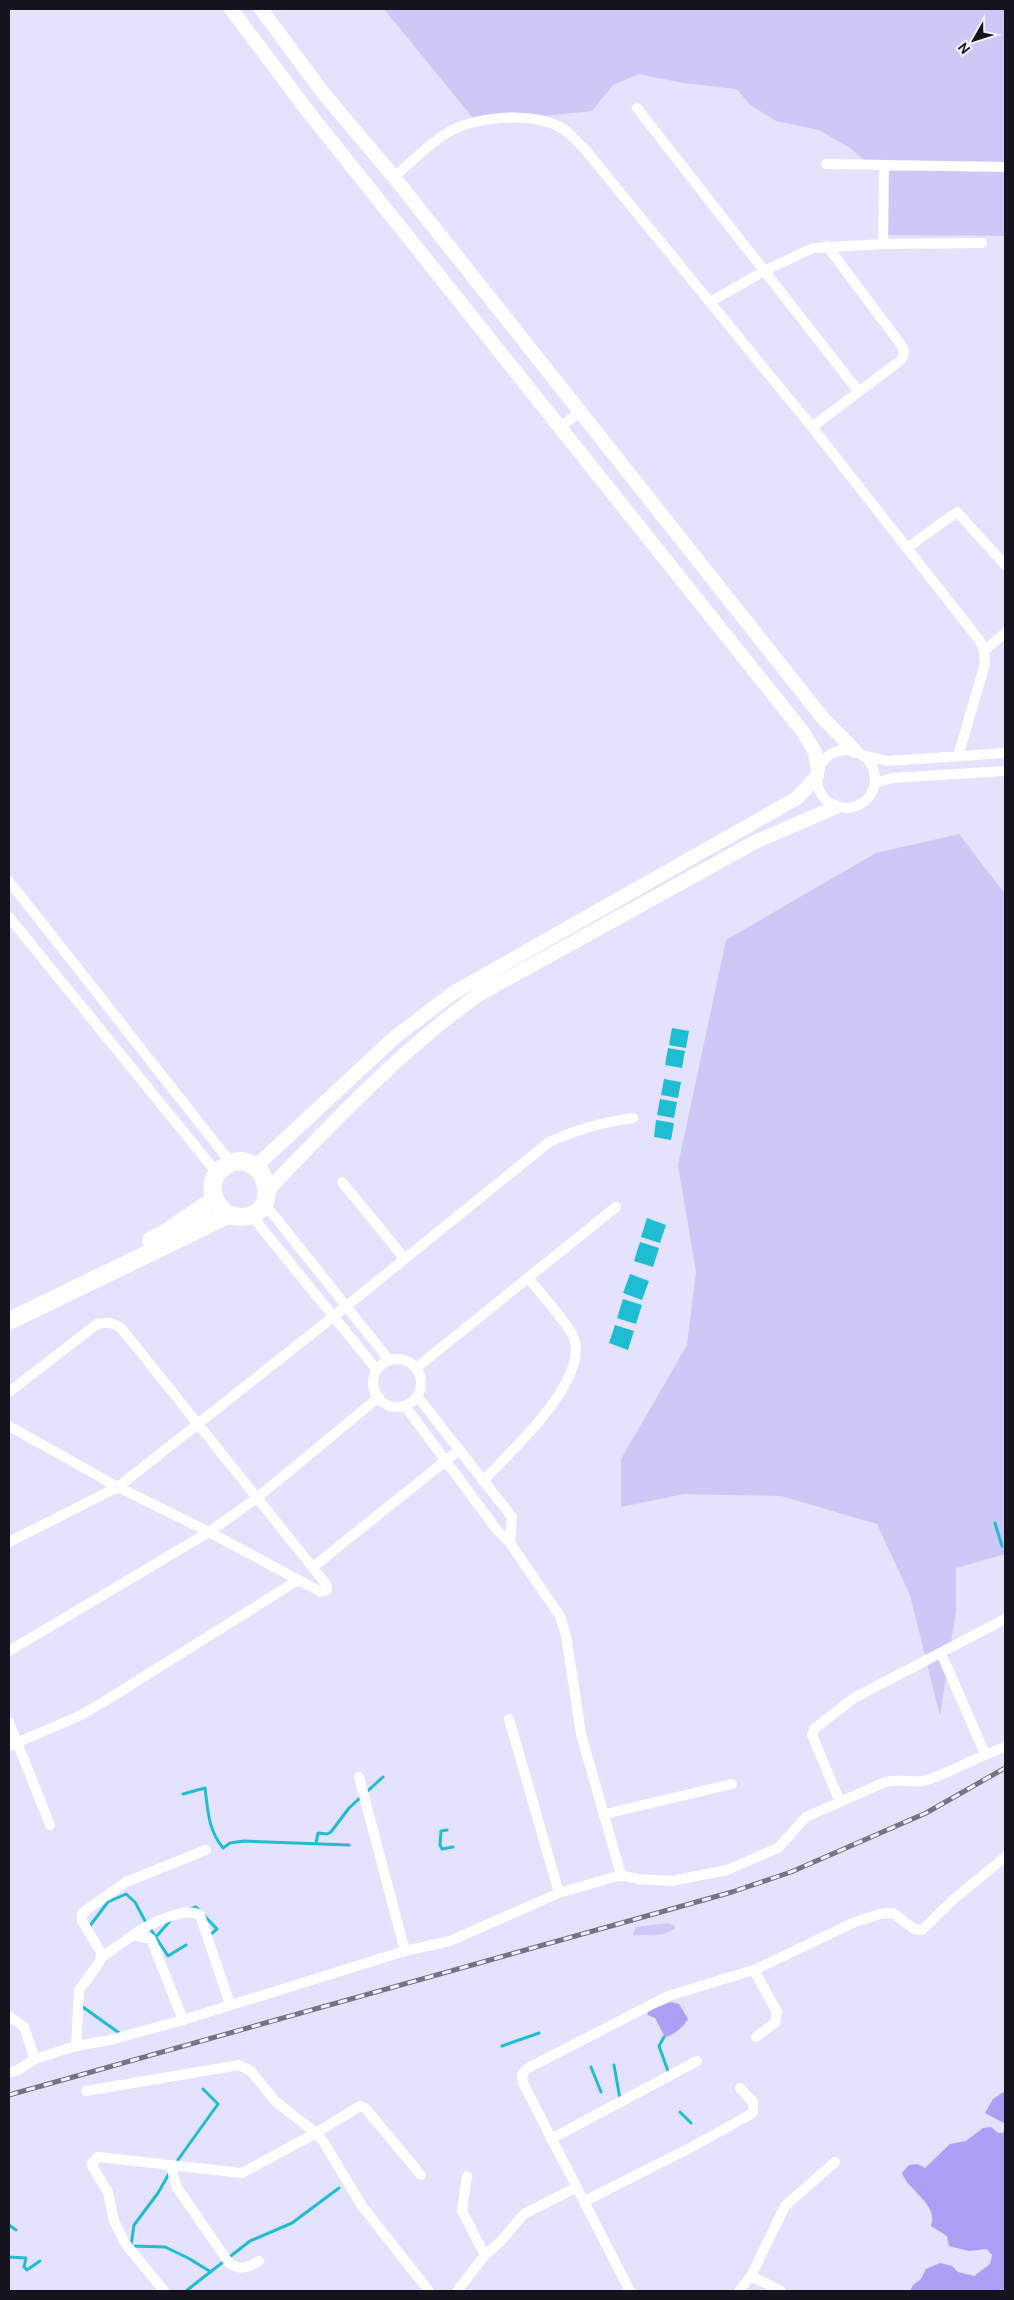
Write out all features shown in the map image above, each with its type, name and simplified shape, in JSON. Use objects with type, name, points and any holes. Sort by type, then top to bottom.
[{"type":"highway","points":[[244,1162],[256,1167],[262,1173],[266,1197],[259,1210],[251,1215],[239,1218],[228,1215],[220,1209],[214,1200],[213,1182],[224,1168],[244,1162]]},
{"type":"highway","points":[[9,1308],[167,1232],[214,1200]]},
{"type":"highway","points":[[9,1321],[228,1215]]},
{"type":"street","points":[[231,9],[306,110],[803,732],[815,752],[817,786],[821,795],[836,807],[845,809],[861,804],[873,792],[875,783],[873,767],[822,717],[394,177],[324,94],[260,9]]},
{"type":"street","points":[[637,108],[859,392]]},
{"type":"street","points":[[394,177],[442,136],[460,126],[495,120],[539,118],[562,128],[582,147],[812,427],[980,640],[984,651],[984,664],[958,756]]},
{"type":"street","points":[[826,164],[1005,167]]},
{"type":"street","points":[[883,244],[884,165]]},
{"type":"street","points":[[710,302],[764,271],[814,248],[883,244],[982,243]]},
{"type":"street","points":[[812,427],[901,360],[904,350],[827,246]]},
{"type":"street","points":[[560,427],[580,412]]},
{"type":"street","points":[[907,548],[958,512],[1005,566]]},
{"type":"street","points":[[984,651],[1005,633]]},
{"type":"street","points":[[256,1167],[395,1037],[453,993],[797,798],[829,755],[837,751],[858,753],[888,761],[1005,753]]},
{"type":"street","points":[[875,783],[892,778],[1005,771]]},
{"type":"street","points":[[389,1360],[346,1306],[266,1197],[399,1057],[441,1021],[478,995],[755,842],[836,807]]},
{"type":"street","points":[[9,881],[224,1168]]},
{"type":"street","points":[[9,917],[224,1168]]},
{"type":"street","points":[[9,1542],[118,1487],[333,1317],[549,1142],[579,1128],[608,1121],[633,1118]]},
{"type":"street","points":[[342,1182],[404,1258]]},
{"type":"street","points":[[416,1368],[616,1207]]},
{"type":"street","points":[[251,1215],[377,1370]]},
{"type":"street","points":[[483,1481],[552,1407],[563,1389],[577,1353],[573,1337],[528,1278]]},
{"type":"street","points":[[9,1392],[97,1324],[107,1322],[122,1329],[313,1567],[326,1584],[327,1590],[321,1592],[209,1532],[118,1487],[9,1426]]},
{"type":"street","points":[[389,1360],[404,1360],[416,1368],[421,1382],[417,1396],[405,1406],[391,1405],[379,1397],[374,1383],[377,1370],[389,1360]]},
{"type":"street","points":[[417,1396],[512,1517],[510,1543]]},
{"type":"street","points":[[9,1651],[209,1532],[258,1497],[379,1397]]},
{"type":"street","points":[[405,1406],[447,1460],[497,1530],[510,1543],[560,1616],[566,1635],[581,1734],[621,1874]]},
{"type":"street","points":[[313,1567],[459,1450]]},
{"type":"street","points":[[13,1744],[77,1717],[102,1703],[298,1580]]},
{"type":"street","points":[[840,1802],[812,1735],[814,1729],[854,1698],[1005,1619]]},
{"type":"street","points":[[941,1653],[985,1754]]},
{"type":"street","points":[[509,1719],[559,1893]]},
{"type":"street","points":[[9,1722],[13,1744],[50,1825]]},
{"type":"street","points":[[9,2073],[18,2070],[35,2059],[76,2046],[110,2040],[183,2020],[404,1951],[450,1941],[559,1893],[621,1874],[637,1879],[672,1881],[727,1870],[778,1848],[806,1817],[897,1779],[925,1781],[1005,1747]]},
{"type":"street","points":[[359,1777],[404,1951]]},
{"type":"street","points":[[605,1814],[732,1784]]},
{"type":"street","points":[[101,1958],[101,1951],[82,1921],[84,1910],[126,1882],[206,1850]]},
{"type":"street","points":[[630,2291],[585,2200],[523,2083],[522,2074],[528,2068],[668,1996],[754,1970],[855,1922],[880,1914],[893,1914],[914,1929],[922,1930],[954,1898],[1005,1858]]},
{"type":"street","points":[[76,2046],[78,1990],[101,1958],[133,1935],[171,1916],[191,1913],[200,1915],[230,2004]]},
{"type":"street","points":[[133,1935],[148,1937],[154,1943],[183,2020]]},
{"type":"street","points":[[754,1970],[777,2012],[775,2023],[756,2037]]},
{"type":"street","points":[[9,2016],[24,2027],[35,2059]]},
{"type":"street","points":[[552,2139],[697,2061]]},
{"type":"street","points":[[86,2091],[239,2065],[251,2070],[275,2101],[316,2133],[362,2206],[425,2290]]},
{"type":"street","points":[[585,2200],[692,2147],[751,2114],[754,2111],[753,2102],[740,2088]]},
{"type":"street","points":[[164,2291],[125,2243],[114,2221],[111,2200],[94,2171],[92,2162],[98,2157],[242,2173],[316,2133],[356,2107],[362,2106],[421,2174]]},
{"type":"street","points":[[739,2291],[751,2276],[784,2206],[835,2162]]},
{"type":"street","points":[[171,2166],[176,2186],[229,2263],[244,2268],[259,2261]]},
{"type":"street","points":[[467,2176],[462,2211],[485,2255]]},
{"type":"street","points":[[457,2291],[485,2255],[528,2210],[577,2187]]},
{"type":"street","points":[[751,2276],[781,2291]]},
{"type":"shaded area","points":[[384,9],[1005,9],[1005,236],[878,235],[879,172],[850,148],[819,130],[776,121],[749,104],[737,89],[683,83],[639,74],[613,85],[592,111],[477,123]]},
{"type":"shaded area","points":[[959,834],[1005,894],[1005,1554],[956,1568],[956,1610],[940,1716],[910,1595],[877,1524],[781,1496],[684,1494],[621,1507],[621,1459],[687,1345],[696,1272],[678,1165],[726,940],[876,853]]},
{"type":"shaded area","points":[[668,1923],[674,1925],[675,1929],[660,1934],[633,1935],[636,1927]]},
{"type":"shaded area","points":[[671,2002],[679,2004],[688,2019],[678,2030],[665,2037],[655,2018],[648,2015],[647,2011]]},
{"type":"shaded area","points":[[1005,2091],[1005,2127],[1004,2123],[985,2113],[993,2099]]},
{"type":"shaded area","points":[[991,2127],[998,2133],[1003,2133],[1005,2127],[1005,2291],[910,2291],[913,2285],[921,2279],[926,2269],[940,2263],[952,2266],[958,2272],[974,2276],[990,2264],[992,2255],[987,2249],[969,2251],[949,2246],[947,2236],[931,2226],[931,2211],[905,2180],[902,2173],[909,2165],[917,2164],[925,2168],[950,2144],[966,2141],[983,2128]]},
{"type":"water","points":[[672,1028],[689,1031],[686,1048],[669,1045]]},
{"type":"water","points":[[668,1048],[685,1051],[682,1068],[665,1065]]},
{"type":"water","points":[[664,1079],[681,1082],[678,1098],[661,1095]]},
{"type":"water","points":[[660,1099],[677,1102],[674,1118],[657,1115]]},
{"type":"water","points":[[656,1120],[674,1123],[671,1140],[654,1137]]},
{"type":"water","points":[[647,1218],[666,1225],[660,1243],[641,1237]]},
{"type":"water","points":[[640,1242],[659,1248],[653,1267],[634,1261]]},
{"type":"water","points":[[630,1274],[649,1281],[642,1300],[623,1293]]},
{"type":"water","points":[[623,1299],[642,1305],[636,1324],[617,1318]]},
{"type":"water","points":[[615,1325],[634,1331],[628,1350],[609,1343]]},
{"type":"waterway","points":[[995,1523],[1002,1546]]},
{"type":"waterway","points":[[316,1843],[318,1833],[327,1834],[331,1832],[349,1808],[383,1777]]},
{"type":"waterway","points":[[183,1794],[205,1788],[208,1812],[214,1834],[223,1848],[230,1843],[244,1841],[349,1845]]},
{"type":"waterway","points":[[447,1830],[441,1831],[440,1845],[442,1849],[453,1847]]},
{"type":"waterway","points":[[89,1927],[108,1902],[126,1894],[135,1902],[168,1956],[186,1945]]},
{"type":"waterway","points":[[188,1910],[196,1907],[217,1929],[210,1935]]},
{"type":"waterway","points":[[156,1937],[170,1921]]},
{"type":"waterway","points":[[80,2005],[122,2035]]},
{"type":"waterway","points":[[502,2046],[539,2033]]},
{"type":"waterway","points":[[664,2037],[659,2046],[669,2074]]},
{"type":"waterway","points":[[614,2065],[620,2099]]},
{"type":"waterway","points":[[591,2067],[601,2092]]},
{"type":"waterway","points":[[175,2164],[218,2104],[203,2089]]},
{"type":"waterway","points":[[680,2112],[691,2123]]},
{"type":"waterway","points":[[170,2172],[158,2193],[134,2225],[131,2246],[165,2247],[211,2272]]},
{"type":"waterway","points":[[186,2291],[250,2241],[292,2223],[339,2188]]},
{"type":"waterway","points":[[9,2225],[16,2230]]},
{"type":"waterway","points":[[9,2257],[26,2258],[24,2267],[27,2270],[40,2261]]},
{"type":"railway","points":[[9,2095],[732,1892],[791,1872],[926,1813],[1005,1768]]}]
